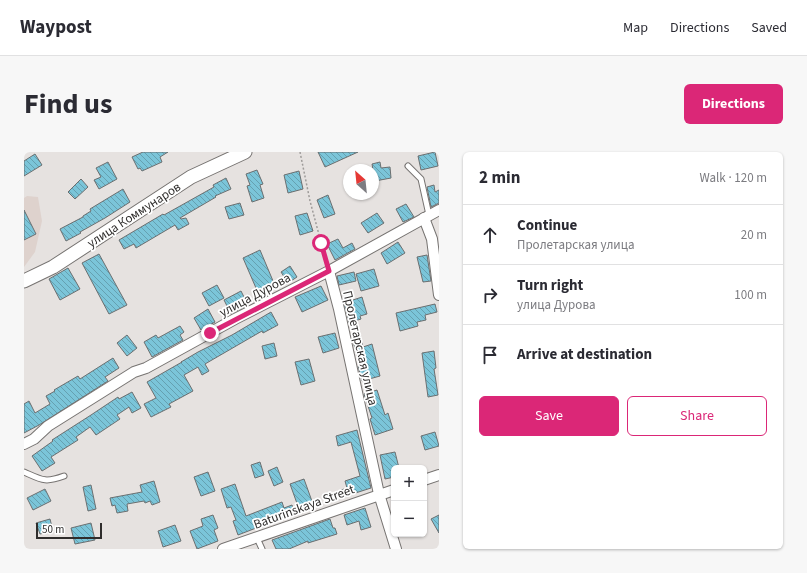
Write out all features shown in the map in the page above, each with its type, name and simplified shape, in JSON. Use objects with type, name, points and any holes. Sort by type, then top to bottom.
[{"type":"street","name":"улица Коммунаров","points":[[24,281],[53,268],[191,177],[245,152]]},
{"type":"street","name":"улица Дурова","points":[[24,444],[34,439],[48,426],[134,372],[146,368],[235,319],[329,271],[439,210]]},
{"type":"street","points":[[426,216],[432,239],[439,295]]},
{"type":"street","name":"Пролетарская улица","points":[[329,271],[339,309],[379,494],[396,549]]},
{"type":"street","points":[[427,479],[439,475]]},
{"type":"street","name":"Baturinskaya Street","points":[[230,548],[391,491]]},
{"type":"lane","points":[[408,166],[420,179],[426,216]]},
{"type":"lane","points":[[24,472],[40,479],[51,480],[64,476]]},
{"type":"lane","points":[[257,538],[262,549]]},
{"type":"path","points":[[300,152],[310,201],[329,271]]},
{"type":"shaded area","points":[[27,196],[38,197],[42,221],[35,252],[24,267],[24,198]]},
{"type":"building","points":[[143,152],[168,152],[160,157],[162,162],[142,171],[140,168],[138,169],[132,157]]},
{"type":"building","points":[[318,152],[358,152],[325,167]]},
{"type":"building","points":[[435,152],[438,166],[421,170],[418,156]]},
{"type":"building","points":[[35,154],[42,165],[24,176],[24,161]]},
{"type":"building","points":[[108,162],[117,179],[99,189],[94,180],[101,177],[96,168]]},
{"type":"building","points":[[380,162],[381,168],[390,167],[391,178],[379,180],[379,164],[372,164]]},
{"type":"building","points":[[257,170],[263,184],[260,185],[264,198],[252,202],[247,186],[250,185],[246,174]]},
{"type":"building","points":[[299,171],[303,189],[288,193],[284,175]]},
{"type":"building","points":[[226,178],[231,189],[215,196],[216,197],[180,218],[186,218],[189,224],[178,230],[175,225],[136,248],[134,244],[124,249],[119,240],[163,214],[164,215],[214,187],[213,185]]},
{"type":"building","points":[[81,179],[88,187],[75,199],[68,192]]},
{"type":"building","points":[[434,185],[435,192],[439,190],[439,203],[431,207],[427,187]]},
{"type":"building","points":[[123,189],[130,202],[66,241],[60,229],[83,217],[91,211],[90,209]]},
{"type":"building","points":[[328,195],[335,214],[324,218],[317,200]]},
{"type":"building","points":[[240,203],[244,215],[229,219],[225,207]]},
{"type":"building","points":[[406,204],[414,217],[403,222],[396,209]]},
{"type":"building","points":[[24,210],[36,234],[24,240]]},
{"type":"building","points":[[307,213],[313,231],[300,235],[295,216]]},
{"type":"building","points":[[377,213],[384,223],[368,233],[361,223]]},
{"type":"building","points":[[338,239],[343,248],[352,243],[355,249],[335,260],[327,244]]},
{"type":"building","points":[[398,242],[405,253],[387,264],[381,253]]},
{"type":"building","points":[[260,250],[276,288],[259,295],[243,258]]},
{"type":"building","points":[[99,254],[127,305],[109,314],[82,263]]},
{"type":"building","points":[[427,255],[431,281],[423,282],[417,257]]},
{"type":"building","points":[[290,266],[297,277],[288,283],[281,272]]},
{"type":"building","points":[[68,268],[80,289],[60,300],[49,279]]},
{"type":"building","points":[[374,269],[379,286],[361,291],[356,274]]},
{"type":"building","points":[[354,272],[356,281],[339,285],[337,276]]},
{"type":"building","points":[[217,285],[224,298],[209,306],[202,293]]},
{"type":"building","points":[[321,286],[328,300],[302,312],[295,297]]},
{"type":"building","points":[[241,291],[248,305],[231,314],[224,300]]},
{"type":"building","points":[[362,297],[367,314],[360,316],[361,319],[349,323],[344,303]]},
{"type":"building","points":[[435,304],[437,312],[425,315],[426,320],[417,322],[418,326],[400,331],[396,313]]},
{"type":"building","points":[[208,309],[215,322],[201,330],[194,318]]},
{"type":"building","points":[[271,312],[278,325],[263,333],[262,331],[205,364],[209,371],[202,375],[198,367],[184,375],[193,391],[169,404],[171,407],[151,417],[144,404],[156,398],[147,382]]},
{"type":"building","points":[[180,326],[184,332],[180,335],[183,340],[152,357],[144,342],[156,335],[158,338]]},
{"type":"building","points":[[335,333],[339,348],[323,353],[318,337]]},
{"type":"building","points":[[127,335],[137,348],[127,356],[117,343]]},
{"type":"building","points":[[360,335],[363,347],[372,344],[380,376],[362,381],[358,366],[360,365],[352,338]]},
{"type":"building","points":[[274,343],[277,356],[265,359],[262,346]]},
{"type":"building","points":[[434,351],[436,368],[434,369],[438,395],[428,397],[422,353]]},
{"type":"building","points":[[113,358],[119,368],[105,377],[108,381],[24,433],[24,404],[29,401],[35,413],[50,404],[46,396],[55,391],[54,390],[78,376],[80,379]]},
{"type":"building","points":[[309,359],[315,381],[301,385],[295,362]]},
{"type":"building","points":[[377,390],[385,415],[388,413],[393,429],[375,435],[370,419],[372,418],[364,394]]},
{"type":"building","points":[[132,392],[141,408],[132,413],[129,407],[117,415],[120,419],[96,435],[90,427],[76,437],[78,440],[51,457],[55,463],[42,471],[32,456],[53,441],[52,440],[118,397],[119,399]]},
{"type":"building","points":[[357,430],[371,488],[343,497],[341,490],[347,488],[345,481],[360,476],[351,442],[338,446],[336,436]]},
{"type":"building","points":[[435,432],[439,446],[425,450],[421,436]]},
{"type":"building","points":[[395,452],[398,465],[391,465],[391,478],[385,479],[380,455]]},
{"type":"building","points":[[260,462],[264,475],[255,478],[251,465]]},
{"type":"building","points":[[277,467],[283,482],[274,486],[268,471]]},
{"type":"building","points":[[208,472],[215,491],[201,496],[194,477]]},
{"type":"building","points":[[304,479],[313,504],[299,509],[290,484]]},
{"type":"building","points":[[154,481],[160,502],[152,505],[150,501],[145,503],[144,501],[127,504],[128,511],[117,513],[115,505],[112,506],[110,498],[142,492],[140,485]]},
{"type":"building","points":[[235,484],[246,516],[282,502],[284,508],[292,505],[295,513],[238,535],[233,521],[236,520],[231,507],[227,508],[221,489]]},
{"type":"building","points":[[91,485],[96,509],[88,511],[83,487]]},
{"type":"building","points":[[45,489],[51,501],[33,510],[27,498]]},
{"type":"building","points":[[365,508],[371,527],[361,530],[359,521],[347,525],[344,515]]},
{"type":"building","points":[[213,515],[218,528],[214,530],[218,541],[197,549],[190,531],[203,526],[201,519]]},
{"type":"building","points":[[439,515],[439,533],[431,519]]},
{"type":"building","points":[[50,519],[53,531],[40,534],[36,523]]},
{"type":"building","points":[[330,519],[337,534],[308,543],[308,541],[289,549],[276,549],[272,540]]},
{"type":"building","points":[[91,523],[95,540],[75,544],[71,528]]},
{"type":"building","points":[[175,525],[181,541],[163,547],[158,531]]},
{"type":"route","points":[[210,333],[329,271],[321,243]]}]
